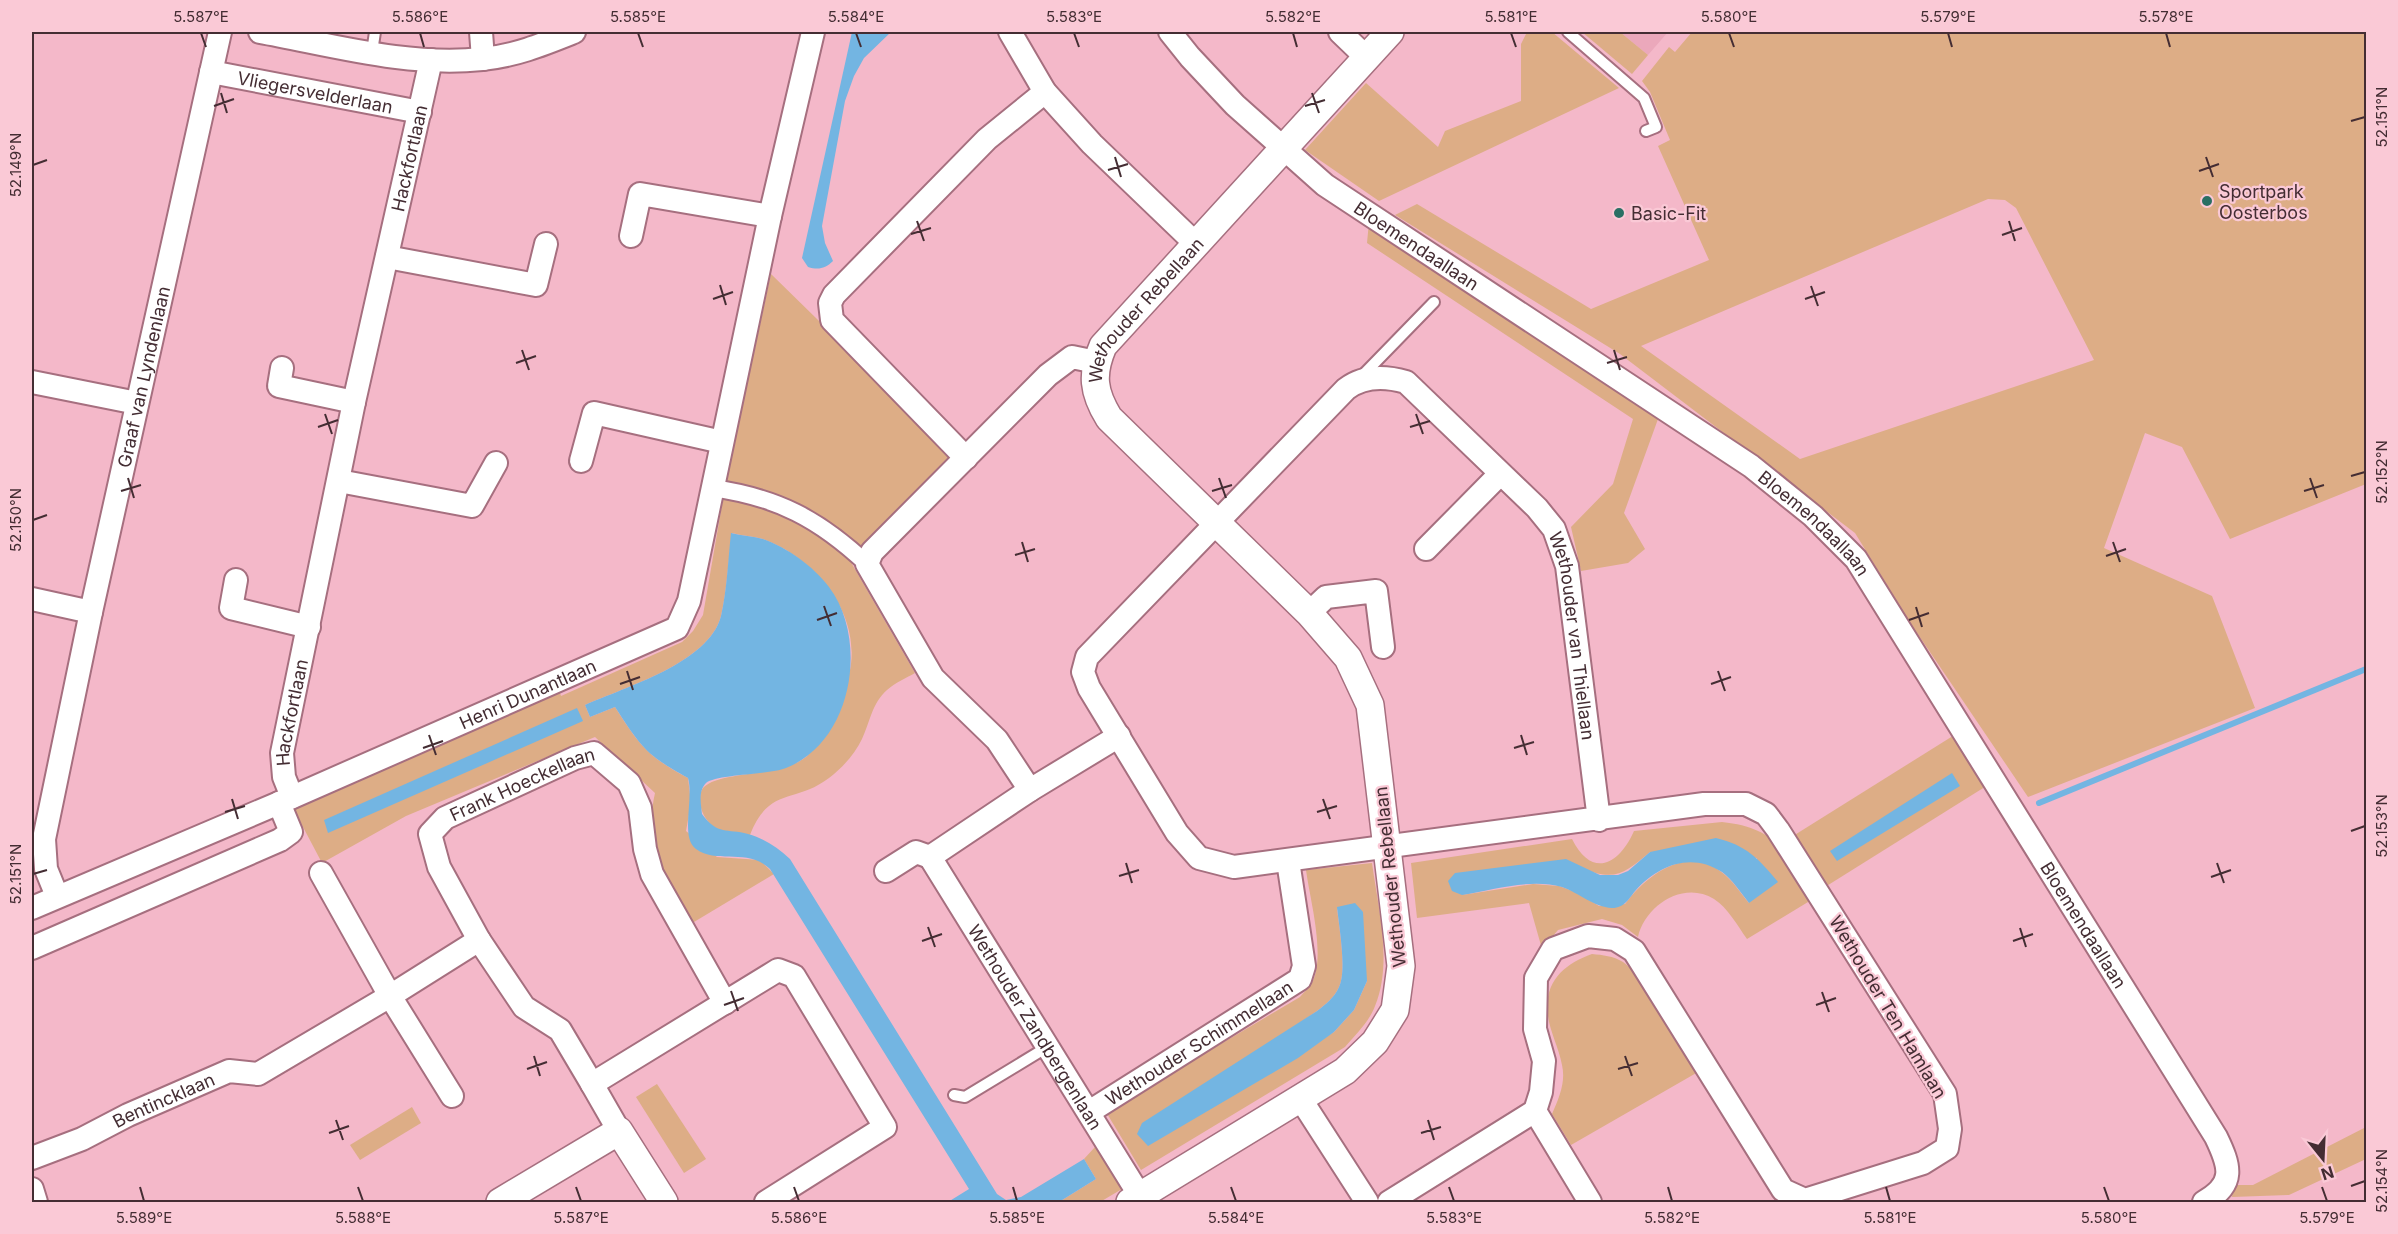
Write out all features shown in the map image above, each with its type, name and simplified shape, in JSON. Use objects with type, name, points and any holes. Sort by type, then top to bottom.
[{"type":"street","name":"Graaf van Lyndenlaan","points":[[57,896],[46,869],[44,839],[91,612],[220,32]]},
{"type":"street","points":[[260,32],[374,42],[431,60],[483,59],[526,50],[574,32]]},
{"type":"street","points":[[481,32],[483,59]]},
{"type":"street","points":[[813,32],[770,216],[712,488],[745,492],[798,512],[832,534],[867,564],[933,678],[997,740],[1030,790]]},
{"type":"street","points":[[1010,32],[1046,92],[1092,144],[1195,243]]},
{"type":"street","name":"Bloemendaallaan","points":[[1170,32],[1190,57],[1282,149],[1324,186],[1751,466],[1813,516],[1856,559],[2216,1137],[2225,1156],[2228,1174],[2224,1187],[2204,1203]]},
{"type":"street","points":[[1340,32],[1367,57]]},
{"type":"street","name":"Wethouder Rebellaan","points":[[1135,1199],[1345,1071],[1375,1042],[1395,1010],[1401,966],[1389,848],[1370,705],[1348,658],[1309,613],[1108,418],[1097,399],[1093,377],[1096,362],[1103,346],[1390,32]]},
{"type":"street","name":"Hackfortlaan","points":[[285,800],[282,753],[354,402],[431,60]]},
{"type":"street","name":"Vliegersvelderlaan","points":[[211,72],[420,112]]},
{"type":"street","points":[[966,458],[832,320],[830,303],[834,295],[987,139],[1046,92]]},
{"type":"street","points":[[631,236],[640,194],[770,216]]},
{"type":"street","points":[[387,257],[536,285],[546,244]]},
{"type":"street","points":[[867,564],[872,552],[1048,375],[1072,357],[1096,362]]},
{"type":"street","points":[[282,368],[279,386],[354,402]]},
{"type":"street","name":"Wethouder van Thiellaan","points":[[1357,381],[1392,378],[1406,382],[1537,508],[1554,529],[1567,566],[1599,820]]},
{"type":"street","points":[[1357,381],[1346,389],[1217,526],[1087,657],[1083,672],[1089,688],[1177,833],[1199,858],[1234,867],[1389,848]]},
{"type":"street","points":[[32,382],[137,403]]},
{"type":"street","points":[[581,461],[594,413],[722,442]]},
{"type":"street","points":[[339,481],[472,506],[496,463]]},
{"type":"street","points":[[1426,549],[1500,474]]},
{"type":"street","name":"Henri Dunantlaan","points":[[32,908],[677,628],[689,601],[712,488]]},
{"type":"street","points":[[236,580],[231,608],[309,627]]},
{"type":"street","points":[[1309,613],[1326,597],[1386,589],[1383,647]]},
{"type":"street","points":[[32,598],[91,612]]},
{"type":"street","points":[[886,871],[916,852],[930,857],[1030,790],[1119,736]]},
{"type":"street","name":"Frank Hoeckellaan","points":[[478,940],[440,867],[430,834],[445,818],[575,758],[594,753],[629,783],[640,808],[645,849],[652,874],[725,1003]]},
{"type":"street","points":[[32,948],[280,840],[291,832],[285,800]]},
{"type":"street","name":"Wethouder Ten Hamlaan","points":[[1389,848],[1704,804],[1746,804],[1766,814],[1945,1094],[1950,1129],[1947,1148],[1923,1163],[1805,1200],[1783,1190],[1634,951],[1615,939],[1588,936],[1553,949],[1536,978],[1535,1029],[1544,1061],[1541,1092],[1535,1111]]},
{"type":"street","name":"Wethouder Zandbergenlaan","points":[[930,857],[1089,1112],[1135,1199]]},
{"type":"street","name":"Wethouder Schimmellaan","points":[[1089,1112],[1300,978],[1304,966],[1288,861]]},
{"type":"street","points":[[321,873],[390,996],[452,1096]]},
{"type":"street","points":[[478,940],[524,1007],[560,1030],[664,1203]]},
{"type":"street","name":"Bentincklaan","points":[[32,1158],[82,1139],[128,1115],[229,1071],[258,1074],[390,996],[478,940]]},
{"type":"street","points":[[592,1084],[778,970],[794,976],[885,1126],[766,1203]]},
{"type":"street","points":[[1300,1098],[1367,1203]]},
{"type":"street","points":[[1389,1203],[1535,1111],[1590,1203]]},
{"type":"street","points":[[500,1203],[619,1131]]},
{"type":"street","points":[[32,1189],[36,1203]]},
{"type":"lane","points":[[1568,32],[1644,98],[1656,127],[1646,131]]},
{"type":"lane","points":[[1357,381],[1434,302]]},
{"type":"lane","points":[[954,1095],[965,1097],[1049,1046]]},
{"type":"shaded area","points":[[1527,32],[1552,32],[1619,88],[1379,201],[1305,150],[1366,83],[1438,147],[1445,131],[1521,101],[1521,44]]},
{"type":"shaded area","points":[[1582,32],[1620,32],[1648,55],[1632,74]]},
{"type":"shaded area","points":[[1620,32],[1668,32],[1648,55]]},
{"type":"shaded area","points":[[1692,32],[2366,32],[2366,484],[2230,539],[2182,447],[2145,433],[2104,548],[2212,596],[2255,708],[2028,797],[1911,624],[1855,533],[1620,354],[1395,215],[1417,204],[1591,309],[1709,260],[1658,146],[1670,140],[1650,92],[1642,81],[1669,47],[1675,52]],"holes":[[[1988,199],[2005,200],[2016,208],[2094,360],[1800,459],[1641,346]]]},
{"type":"shaded area","points":[[1369,222],[1662,408],[1624,513],[1645,549],[1628,563],[1581,571],[1571,527],[1613,484],[1633,419],[1367,243]]},
{"type":"shaded area","points":[[771,274],[956,455],[852,564],[915,673],[893,685],[882,695],[856,750],[829,778],[817,786],[774,802],[757,820],[750,835],[718,830],[704,816],[700,804],[701,792],[707,785],[718,780],[784,767],[798,762],[809,754],[846,681],[851,664],[851,643],[847,623],[828,587],[798,558],[781,547],[763,539],[732,533],[723,606],[713,633],[700,647],[664,671],[585,705],[590,717],[615,707],[638,741],[653,756],[688,778],[691,803],[686,831],[717,857],[760,860],[774,874],[689,925],[672,893],[654,846],[652,812],[655,793],[595,737],[406,816],[322,863],[293,808],[559,690],[561,696],[682,642],[693,631],[703,615],[727,476]]},
{"type":"shaded area","points":[[1956,734],[1988,785],[1825,887],[1793,836]]},
{"type":"shaded area","points":[[1722,822],[1757,830],[1769,837],[1788,857],[1813,899],[1747,939],[1728,912],[1714,899],[1702,894],[1678,894],[1657,906],[1648,915],[1638,937],[1622,925],[1602,919],[1558,930],[1542,949],[1529,903],[1417,918],[1411,863],[1572,839],[1580,852],[1588,859],[1596,863],[1605,863],[1621,852],[1634,831]],"holes":[[[1650,852],[1757,858],[1749,903],[1724,874],[1711,865],[1697,861],[1683,862],[1657,873],[1645,882],[1625,904],[1599,906],[1578,893],[1559,886],[1533,884],[1462,895],[1584,869],[1604,875],[1613,875],[1627,870]]]},
{"type":"shaded area","points":[[1372,863],[1384,953],[1380,989],[1372,1012],[1362,1028],[1345,1047],[1141,1170],[1106,1112],[1300,997],[1312,983],[1318,958],[1306,870]],"holes":[[[1337,908],[1367,981],[1354,1010],[1334,1032],[1148,1145],[1138,1134],[1317,1011],[1332,998],[1339,987],[1342,970]]]},
{"type":"shaded area","points":[[1592,954],[1615,958],[1632,970],[1653,997],[1698,1072],[1571,1145],[1552,1114],[1561,1090],[1563,1071],[1549,1022],[1547,1004],[1552,984],[1564,969]]},
{"type":"shaded area","points":[[657,1084],[706,1159],[684,1173],[636,1097]]},
{"type":"shaded area","points":[[412,1107],[421,1123],[360,1160],[350,1145]]},
{"type":"shaded area","points":[[2366,1127],[2366,1159],[2289,1195],[2232,1197],[2233,1185],[2253,1185]]},
{"type":"shaded area","points":[[1095,1147],[1122,1189],[1100,1202],[1059,1202],[1096,1179],[1084,1159]]},
{"type":"water","points":[[852,32],[891,32],[864,58],[854,76],[845,101],[822,226],[825,243],[833,261],[818,269],[808,267],[802,258]]},
{"type":"water","points":[[731,533],[763,539],[782,547],[808,565],[823,579],[841,609],[849,634],[851,661],[848,688],[840,713],[827,736],[809,755],[786,768],[721,778],[706,783],[701,794],[702,814],[713,826],[760,838],[790,859],[997,1194],[1006,1200],[1021,1197],[1084,1159],[1096,1179],[1059,1202],[948,1202],[969,1189],[770,869],[752,859],[714,856],[696,849],[691,844],[689,836],[688,778],[653,756],[631,732],[615,707],[590,717],[585,705],[664,671],[700,647],[713,633],[723,606]]},
{"type":"water","points":[[577,708],[583,721],[328,833],[324,820]]},
{"type":"water","points":[[1952,773],[1960,786],[1837,861],[1830,851]]},
{"type":"water","points":[[1716,838],[1744,849],[1765,866],[1778,882],[1749,903],[1722,872],[1710,866],[1687,862],[1665,868],[1655,874],[1623,904],[1612,908],[1599,905],[1562,887],[1550,885],[1524,884],[1462,895],[1452,891],[1448,881],[1455,873],[1566,859],[1600,875],[1618,875],[1628,871],[1650,852]]},
{"type":"water","points":[[1355,903],[1363,912],[1367,981],[1354,1010],[1334,1032],[1298,1058],[1148,1146],[1137,1134],[1142,1123],[1317,1011],[1332,998],[1339,987],[1342,970],[1337,907]]},
{"type":"waterway","points":[[2039,803],[2366,669]]},
{"type":"place","name":"Sportpark Oosterbos","points":[[2207,201]]},
{"type":"place","name":"Basic-Fit","points":[[1619,213]]}]
